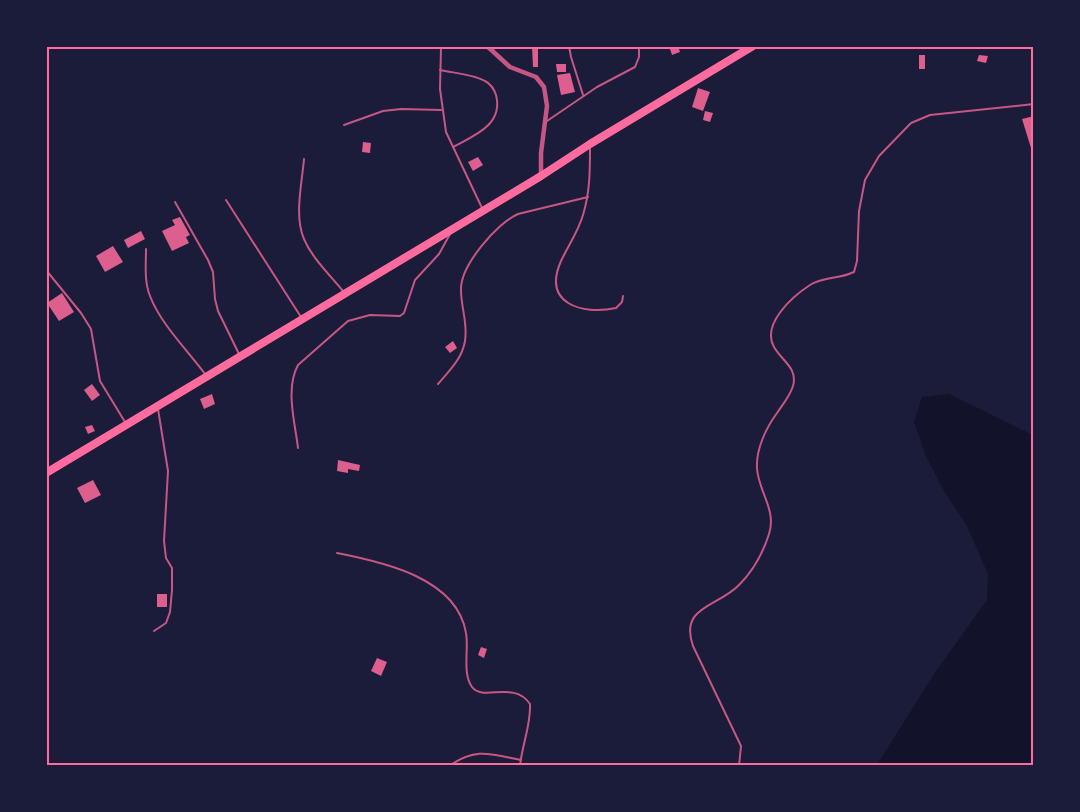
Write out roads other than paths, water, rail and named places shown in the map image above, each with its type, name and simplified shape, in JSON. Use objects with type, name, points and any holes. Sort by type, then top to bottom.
[{"type":"highway","points":[[46,473],[753,46]]},
{"type":"street","points":[[487,46],[510,67],[540,81],[544,87],[548,106],[541,153],[541,176]]},
{"type":"lane","points":[[569,46],[583,95]]},
{"type":"lane","points":[[547,121],[583,95],[635,67],[639,57],[639,46]]},
{"type":"lane","points":[[441,48],[442,110],[446,132],[483,211]]},
{"type":"lane","points":[[440,70],[482,79],[494,89],[497,100],[495,118],[487,128],[453,147]]},
{"type":"lane","points":[[739,765],[741,746],[689,634],[690,624],[695,616],[739,586],[762,554],[770,531],[771,514],[757,468],[759,452],[767,427],[787,399],[795,379],[794,372],[774,346],[771,334],[774,322],[788,304],[813,283],[854,272],[857,261],[858,211],[865,180],[879,156],[910,123],[930,115],[1034,104]]},
{"type":"lane","points":[[344,125],[383,111],[442,110]]},
{"type":"lane","points":[[590,144],[588,197],[582,218],[561,262],[557,287],[561,297],[570,305],[581,308],[616,308],[622,302],[623,296]]},
{"type":"lane","points":[[304,159],[300,222],[303,237],[311,253],[345,294]]},
{"type":"lane","points":[[438,384],[454,366],[465,341],[466,322],[460,290],[466,267],[496,229],[508,218],[518,214],[588,197]]},
{"type":"lane","points":[[226,200],[303,319]]},
{"type":"lane","points":[[175,202],[208,260],[213,272],[218,311],[240,356]]},
{"type":"lane","points":[[298,448],[291,385],[298,365],[348,321],[370,315],[393,317],[404,313],[415,280],[439,254],[453,228]]},
{"type":"lane","points":[[146,249],[146,281],[150,296],[157,310],[207,376]]},
{"type":"lane","points":[[46,270],[91,329],[100,381],[126,424]]},
{"type":"lane","points":[[154,631],[166,623],[170,612],[172,590],[172,568],[166,558],[164,541],[168,471],[164,433],[158,406]]},
{"type":"lane","points":[[337,553],[374,560],[416,575],[440,591],[458,609],[466,634],[468,677],[471,685],[475,690],[484,692],[522,694],[530,704],[529,723],[520,765]]},
{"type":"lane","points":[[449,765],[460,758],[476,753],[489,753],[521,760]]},
{"type":"lane","points":[[276,765],[288,765]]}]
